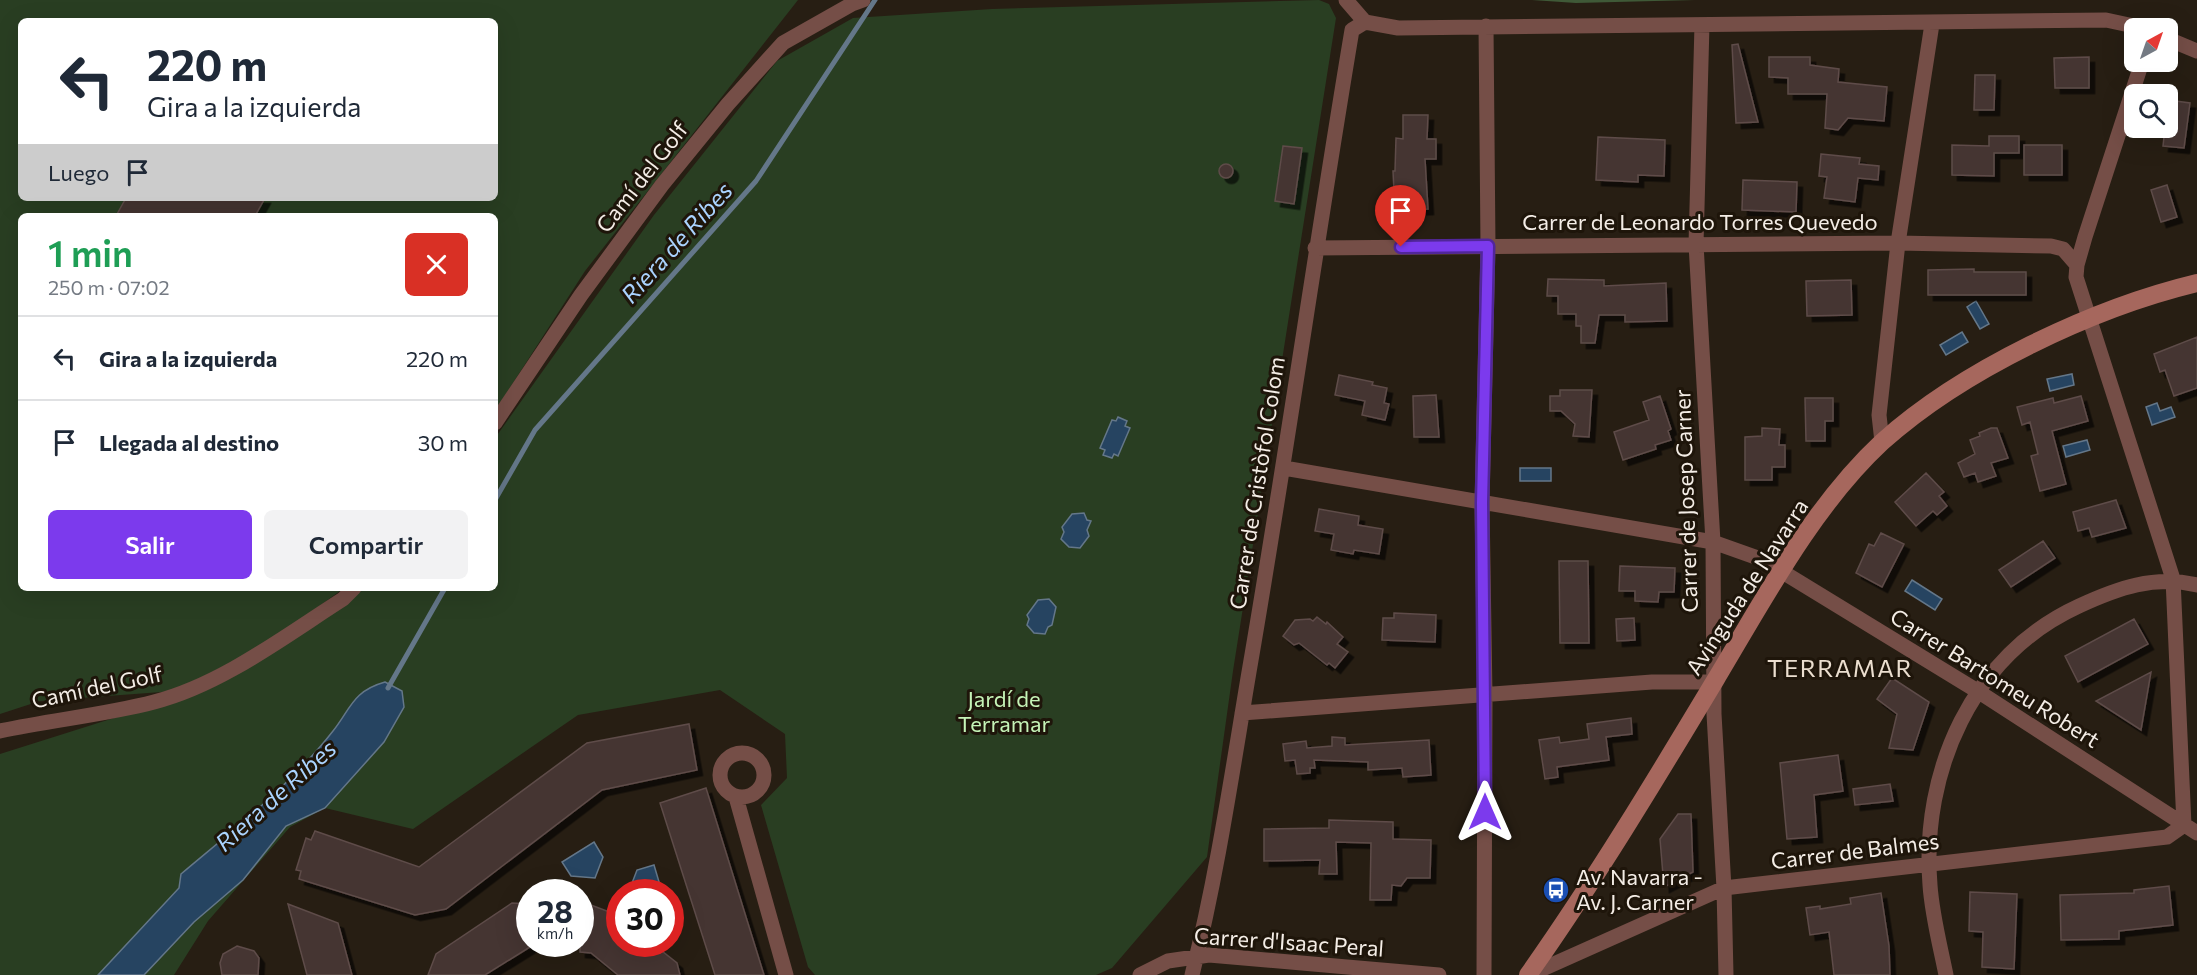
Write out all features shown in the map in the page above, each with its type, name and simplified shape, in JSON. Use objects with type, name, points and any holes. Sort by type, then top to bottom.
[{"type":"street","points":[[1346,0],[1365,22],[1398,28],[1932,24],[2106,20],[2124,24]]},
{"type":"street","name":"Camí del Golf","points":[[498,419],[587,286],[662,185],[728,104],[783,43],[856,1]]},
{"type":"street","name":"Carrer de Cristòfol Colom","points":[[1192,975],[1242,714],[1284,468],[1315,248],[1352,30],[1365,22]]},
{"type":"street","points":[[1882,442],[1880,415],[1898,243],[1932,24]]},
{"type":"street","name":"Carrer de Josep Carner","points":[[1702,25],[1696,244],[1713,542],[1714,714],[1724,888],[1726,975]]},
{"type":"street","points":[[1484,975],[1485,696],[1482,503],[1488,246],[1486,26]]},
{"type":"street","points":[[2178,43],[2197,51]]},
{"type":"street","points":[[2139,72],[2077,265],[2076,276],[2173,579],[2191,829]]},
{"type":"street","name":"Carrer de Leonardo Torres Quevedo","points":[[1315,248],[1898,243],[2051,246],[2063,249],[2077,265]]},
{"type":"street","name":"Avinguda de Navarra","points":[[1529,975],[1715,682],[1781,571],[1833,498],[1882,442],[1964,383],[2088,317],[2153,294],[2197,283]]},
{"type":"street","name":"Carrer Bartomeu Robert","points":[[1284,468],[1713,542],[1758,558],[1979,692],[2191,829]]},
{"type":"street","points":[[1946,975],[1930,885],[1935,792],[1942,762],[1956,730],[1979,692],[1998,665],[2016,646],[2058,615],[2111,591],[2146,582],[2173,579],[2197,585]]},
{"type":"street","name":"Camí del Golf","points":[[0,731],[154,702],[195,686],[257,655],[343,599],[351,591]]},
{"type":"street","points":[[1242,714],[1652,682],[1715,682]]},
{"type":"street","points":[[736,797],[786,975]]},
{"type":"street","name":"Carrer de Balmes","points":[[1529,975],[1724,888],[2167,837],[2191,829]]},
{"type":"street","name":"Carrer d'Isaac Peral","points":[[1140,975],[1168,961],[1209,955],[1439,975]]},
{"type":"street","points":[[780,956],[791,975]]},
{"type":"green space","points":[[0,0],[798,0],[585,271],[498,406],[498,213],[18,213],[18,591],[340,591],[266,645],[175,691],[40,701],[0,714]]},
{"type":"green space","name":"Jardí de Terramar","points":[[1319,0],[1329,4],[1336,18],[1233,671],[1207,857],[1112,968],[1096,975],[815,975],[808,967],[761,805],[787,778],[785,734],[720,690],[578,715],[413,829],[325,808],[290,827],[208,921],[174,975],[144,975],[194,922],[243,880],[286,826],[324,808],[225,836],[181,874],[179,888],[98,975],[0,975],[0,754],[174,699],[356,591],[498,591],[498,434],[654,215],[777,61],[853,18],[992,9]]},
{"type":"green space","points":[[1532,0],[1695,0],[1576,3]]},
{"type":"water","points":[[1976,301],[1989,324],[1980,329],[1967,307]]},
{"type":"water","points":[[1962,332],[1968,342],[1946,355],[1940,345]]},
{"type":"water","points":[[2072,374],[2074,385],[2050,391],[2047,379]]},
{"type":"water","points":[[2157,403],[2160,411],[2171,407],[2175,417],[2152,425],[2146,407]]},
{"type":"water","points":[[1118,417],[1127,421],[1125,426],[1130,428],[1118,456],[1114,454],[1112,458],[1103,455],[1105,450],[1100,448],[1112,420],[1116,421]]},
{"type":"water","points":[[2087,440],[2090,450],[2066,457],[2063,446]]},
{"type":"water","points":[[1520,468],[1551,468],[1551,481],[1520,481]]},
{"type":"water","points":[[1084,513],[1087,520],[1091,521],[1087,530],[1089,536],[1080,548],[1069,547],[1061,539],[1064,532],[1062,527],[1072,514]]},
{"type":"water","points":[[1912,580],[1942,599],[1935,610],[1905,591]]},
{"type":"water","points":[[1049,599],[1056,607],[1052,625],[1048,627],[1045,634],[1034,633],[1027,625],[1029,619],[1027,615],[1038,600]]},
{"type":"water","points":[[385,682],[402,691],[404,707],[384,742],[325,808],[286,826],[243,880],[194,922],[144,975],[98,975],[179,888],[181,874],[261,806],[299,770],[333,731],[359,695]]},
{"type":"water","points":[[594,842],[603,857],[595,878],[571,876],[562,862]]},
{"type":"water","points":[[654,865],[658,879],[634,879],[637,870]]},
{"type":"building","points":[[1738,44],[1758,122],[1736,123],[1732,45]]},
{"type":"building","points":[[1769,57],[1810,57],[1810,65],[1839,69],[1838,82],[1887,87],[1884,121],[1848,118],[1838,130],[1825,128],[1827,94],[1788,94],[1788,78],[1769,77]]},
{"type":"building","points":[[2089,57],[2089,88],[2055,88],[2054,58]]},
{"type":"building","points":[[1975,75],[1995,75],[1994,110],[1974,110]]},
{"type":"building","points":[[2178,101],[2190,103],[2184,148],[2163,146],[2164,138],[2178,138]]},
{"type":"building","points":[[1403,115],[1428,115],[1427,139],[1436,139],[1436,159],[1425,159],[1428,209],[1395,211],[1393,171],[1395,171],[1396,138],[1403,139]]},
{"type":"building","points":[[1989,136],[2019,136],[2019,153],[1994,153],[1994,176],[1952,175],[1952,145],[1989,146]]},
{"type":"building","points":[[1598,137],[1665,140],[1664,176],[1638,175],[1638,182],[1596,180]]},
{"type":"building","points":[[2024,145],[2062,145],[2062,175],[2024,175]]},
{"type":"building","points":[[1283,146],[1302,148],[1294,204],[1275,201]]},
{"type":"building","points":[[1821,154],[1860,158],[1859,164],[1879,166],[1878,180],[1858,178],[1855,202],[1824,198],[1827,177],[1819,176]]},
{"type":"building","points":[[1223,164],[1229,164],[1233,171],[1229,178],[1223,178],[1219,174],[1219,168]]},
{"type":"building","points":[[1743,180],[1797,182],[1796,212],[1742,210]]},
{"type":"building","points":[[2167,185],[2177,217],[2161,222],[2151,190]]},
{"type":"building","points":[[124,201],[263,201],[257,213],[118,213]]},
{"type":"building","points":[[1974,269],[1974,272],[2026,272],[2026,295],[1928,295],[1928,270]]},
{"type":"building","points":[[1548,279],[1604,280],[1604,286],[1666,283],[1667,321],[1625,322],[1625,315],[1599,315],[1595,343],[1581,343],[1581,326],[1576,326],[1576,314],[1558,314],[1558,296],[1547,296]]},
{"type":"building","points":[[1851,280],[1852,315],[1807,316],[1806,281]]},
{"type":"building","points":[[2197,337],[2197,388],[2174,396],[2165,370],[2160,372],[2154,354]]},
{"type":"building","points":[[1339,375],[1373,382],[1372,385],[1387,388],[1384,403],[1389,404],[1385,420],[1362,415],[1365,401],[1335,395]]},
{"type":"building","points":[[1560,390],[1592,390],[1589,437],[1573,436],[1575,424],[1561,411],[1550,411],[1550,396],[1560,396]]},
{"type":"building","points":[[1436,395],[1439,437],[1414,437],[1413,396]]},
{"type":"building","points":[[1660,396],[1671,429],[1668,431],[1671,440],[1655,445],[1656,449],[1623,460],[1614,432],[1649,420],[1643,402]]},
{"type":"building","points":[[2081,396],[2088,421],[2052,431],[2066,484],[2040,491],[2031,456],[2038,454],[2030,422],[2022,425],[2017,407],[2053,398],[2054,403]]},
{"type":"building","points":[[1805,398],[1833,398],[1833,421],[1825,421],[1825,441],[1806,441]]},
{"type":"building","points":[[1762,428],[1780,429],[1779,445],[1785,445],[1785,467],[1772,467],[1772,480],[1745,480],[1745,437],[1762,436]]},
{"type":"building","points":[[1991,428],[1997,428],[2008,458],[1991,463],[1996,476],[1978,482],[1975,473],[1964,477],[1958,463],[1975,454],[1970,440]]},
{"type":"building","points":[[1926,473],[1944,492],[1939,496],[1947,506],[1937,515],[1933,511],[1916,526],[1895,502]]},
{"type":"building","points":[[2116,500],[2126,528],[2092,537],[2089,528],[2078,531],[2073,512]]},
{"type":"building","points":[[1319,509],[1359,516],[1358,525],[1383,529],[1379,554],[1354,550],[1353,554],[1331,550],[1334,534],[1315,531]]},
{"type":"building","points":[[1881,533],[1904,544],[1882,587],[1856,573],[1869,544],[1874,546]]},
{"type":"building","points":[[2043,541],[2055,558],[2011,587],[1999,570]]},
{"type":"building","points":[[1559,561],[1588,561],[1589,643],[1560,643]]},
{"type":"building","points":[[1620,566],[1675,568],[1674,592],[1659,592],[1658,602],[1635,601],[1635,591],[1619,591]]},
{"type":"building","points":[[1394,613],[1436,615],[1435,642],[1382,640],[1383,618],[1394,618]]},
{"type":"building","points":[[1317,617],[1326,624],[1327,622],[1343,637],[1337,644],[1348,652],[1335,668],[1329,663],[1327,665],[1299,643],[1294,645],[1283,636],[1295,620],[1310,619],[1313,621]]},
{"type":"building","points":[[1634,618],[1635,640],[1617,641],[1616,619]]},
{"type":"building","points":[[2134,619],[2148,644],[2078,682],[2065,656]]},
{"type":"building","points":[[2151,672],[2141,730],[2096,701]]},
{"type":"building","points":[[1892,678],[1929,702],[1913,750],[1889,748],[1897,714],[1877,699]]},
{"type":"building","points":[[1631,718],[1632,734],[1606,737],[1609,760],[1557,767],[1558,777],[1545,779],[1539,740],[1559,737],[1560,743],[1589,739],[1587,724]]},
{"type":"building","points":[[689,724],[697,770],[602,790],[446,909],[415,915],[299,879],[301,871],[296,870],[306,838],[311,840],[315,831],[419,867],[587,743]]},
{"type":"building","points":[[1332,737],[1345,738],[1345,745],[1429,740],[1431,775],[1403,777],[1402,768],[1368,770],[1368,762],[1314,760],[1315,768],[1310,768],[1310,773],[1297,774],[1295,760],[1285,761],[1283,744],[1306,741],[1307,748],[1332,746]]},
{"type":"building","points":[[1838,755],[1843,791],[1814,795],[1817,837],[1787,839],[1780,763]]},
{"type":"building","points":[[1890,784],[1893,801],[1855,805],[1853,789]]},
{"type":"building","points":[[706,788],[764,975],[715,975],[660,803]]},
{"type":"building","points":[[1678,814],[1691,814],[1693,872],[1664,887],[1660,839]]},
{"type":"building","points":[[1329,820],[1393,822],[1393,839],[1431,840],[1430,878],[1407,878],[1401,886],[1392,885],[1391,900],[1370,900],[1371,843],[1336,842],[1337,874],[1319,874],[1320,860],[1264,861],[1264,829],[1329,828]]},
{"type":"building","points":[[2169,886],[2173,925],[2119,931],[2119,939],[2061,940],[2060,895],[2134,893],[2134,890]]},
{"type":"building","points":[[1970,892],[2017,894],[2014,969],[1982,967],[1983,932],[1969,931]]},
{"type":"building","points":[[1881,893],[1889,946],[1890,975],[1834,975],[1829,932],[1810,935],[1806,908],[1820,906],[1820,909],[1851,904],[1850,898]]},
{"type":"building","points":[[512,903],[516,903],[516,956],[485,975],[428,975],[436,954]]},
{"type":"building","points":[[288,904],[338,923],[352,975],[307,975]]},
{"type":"building","points":[[594,906],[606,911],[606,957],[669,957],[677,963],[680,975],[618,975],[594,955]]},
{"type":"building","points":[[237,946],[254,951],[259,958],[258,975],[222,975],[220,963],[223,954]]},
{"type":"waterway","name":"Riera de Ribes","points":[[498,495],[535,430],[756,181],[875,0]]},
{"type":"waterway","name":"Riera de Ribes","points":[[388,688],[443,591]]},
{"type":"place","name":"Av. Navarra - Av. J. Carner","points":[[1556,890]]},
{"type":"district","name":"TERRAMAR","points":[[1840,669]]},
{"type":"route","points":[[1401,247],[1488,246],[1482,503],[1485,812]]}]
